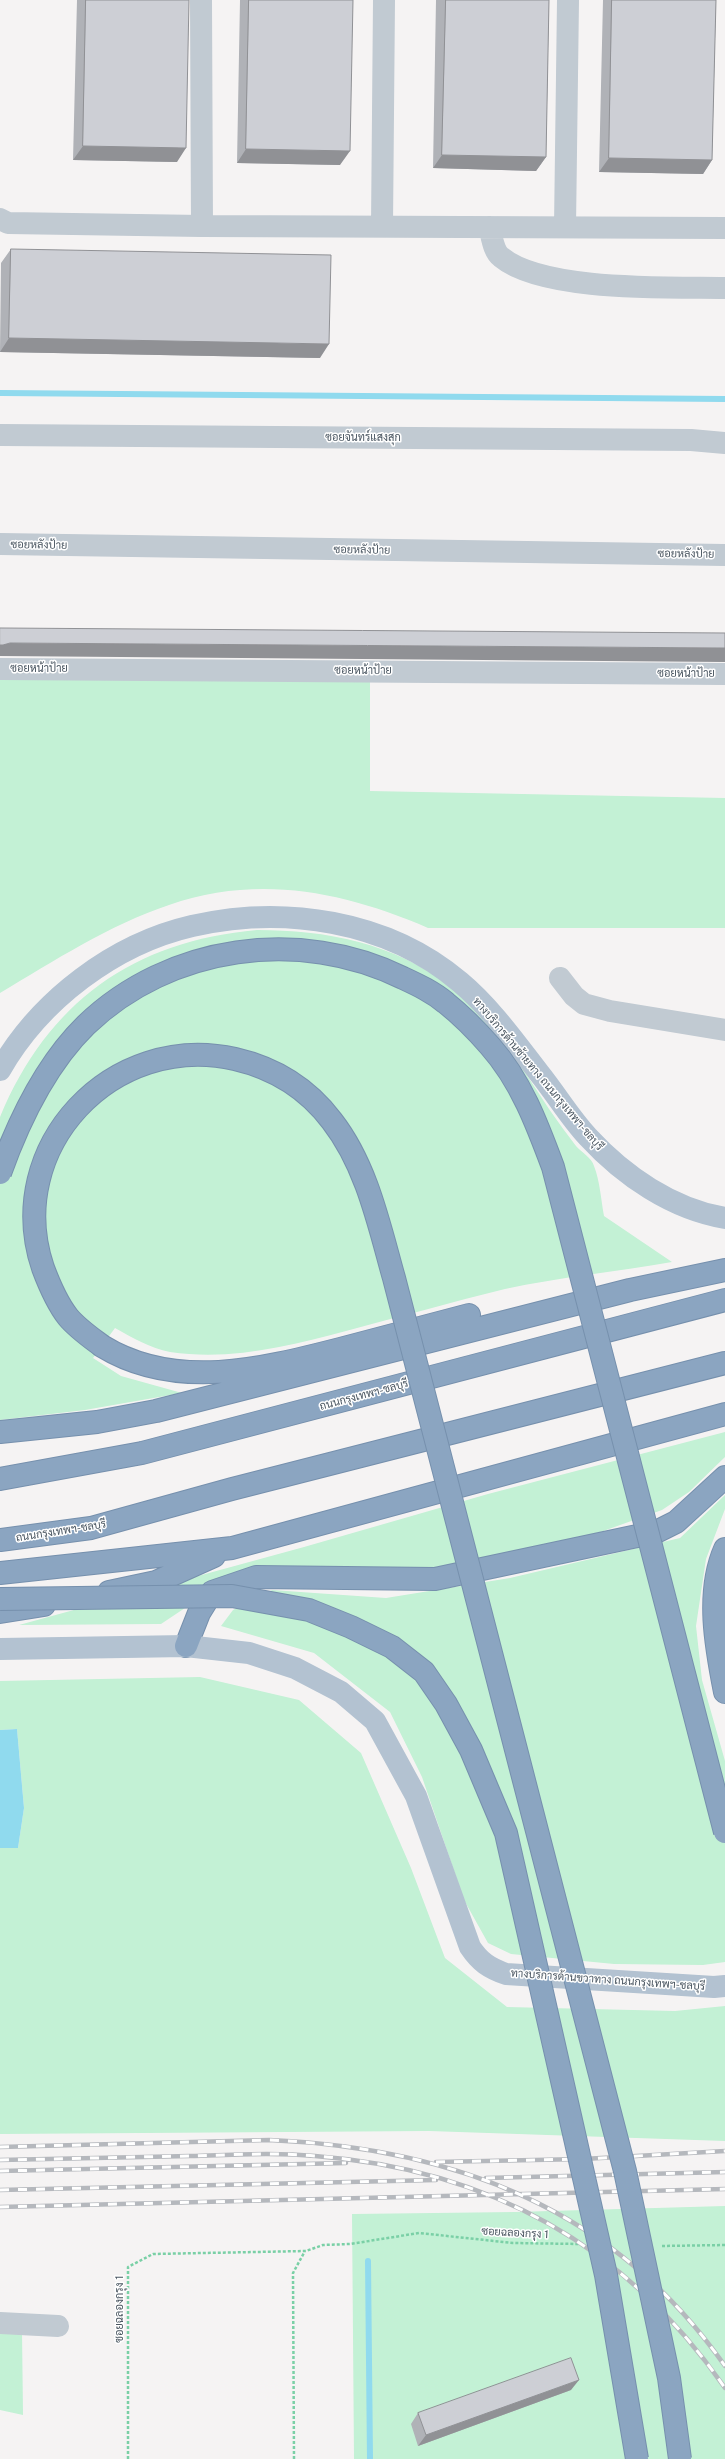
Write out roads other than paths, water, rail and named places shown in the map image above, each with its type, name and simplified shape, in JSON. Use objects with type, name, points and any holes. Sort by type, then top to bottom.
[{"type":"highway","points":[[0,1173],[27,1109],[70,1043],[91,1021],[126,994],[152,978],[178,966],[242,952],[298,949],[334,954],[392,973],[428,991],[446,1003],[490,1046],[524,1095],[553,1167],[725,1832]]},
{"type":"highway","points":[[630,1290],[588,1292],[511,1306],[321,1354],[264,1367],[223,1373],[176,1371],[143,1366],[118,1356],[102,1346],[68,1317],[47,1278],[37,1241],[35,1221],[40,1171],[51,1145],[73,1114],[86,1099],[116,1075],[146,1063],[175,1056],[199,1053],[254,1063],[277,1074],[310,1097],[334,1122],[358,1165],[370,1196],[394,1278],[624,2171],[669,2378],[680,2459]]},
{"type":"highway","points":[[0,1432],[97,1422],[156,1411],[630,1290],[725,1270]]},
{"type":"highway","name":"ถนนกรุงเทพฯ-ชลบุรี","points":[[0,1479],[142,1453],[725,1300]]},
{"type":"highway","name":"ถนนกรุงเทพฯ-ชลบุรี","points":[[0,1540],[91,1528],[232,1489],[725,1363]]},
{"type":"highway","points":[[0,1612],[54,1604],[156,1582],[232,1548],[720,1416]]},
{"type":"highway","points":[[186,1646],[199,1613],[212,1592],[225,1586],[256,1577],[435,1578],[656,1532],[676,1522],[725,1477]]},
{"type":"highway","points":[[0,1573],[232,1548]]},
{"type":"highway","points":[[725,1548],[715,1582],[714,1613],[725,1692]]},
{"type":"highway","points":[[0,1599],[232,1596],[310,1610],[351,1627],[392,1647],[424,1672],[446,1704],[471,1750],[506,1833],[606,2275],[637,2459]]},
{"type":"main road","name":"ทางบริการด้านซ้ายทาง ถนนกรุงเทพฯ-ชลบุรี","points":[[0,1070],[38,1018],[91,971],[115,957],[177,930],[212,922],[272,916],[310,919],[377,936],[436,963],[461,982],[487,1010],[540,1073],[587,1136],[615,1164],[663,1196],[684,1205],[725,1218]]},
{"type":"main road","name":"ทางบริการด้านขวาทาง ถนนกรุงเทพฯ-ชลบุรี","points":[[0,1649],[186,1646],[249,1653],[295,1668],[341,1692],[375,1721],[416,1796],[470,1947],[480,1961],[492,1969],[506,1974],[714,1987],[725,1986]]},
{"type":"street","points":[[200,0],[202,226]]},
{"type":"street","points":[[382,226],[384,0]]},
{"type":"street","points":[[565,227],[568,0]]},
{"type":"street","points":[[0,219],[8,223],[202,226],[725,228]]},
{"type":"street","points":[[489,227],[500,257],[516,266],[547,276],[610,286],[725,288]]},
{"type":"street","name":"ซอยจันทร์แสงสุก","points":[[0,435],[683,440],[725,443]]},
{"type":"street","name":"ซอยหลังป้าย","points":[[0,544],[725,555]]},
{"type":"street","name":"ซอยหน้าป้าย","points":[[0,669],[725,674]]},
{"type":"street","points":[[560,978],[574,996],[584,1004],[610,1011],[725,1030]]},
{"type":"street","points":[[0,2323],[58,2326]]},
{"type":"water","points":[[17,1729],[24,1808],[18,1848],[0,1848],[0,1730]]},
{"type":"waterway","points":[[0,393],[725,399]]},
{"type":"waterway","points":[[368,2261],[370,2459]]},
{"type":"railway","points":[[0,2147],[269,2140],[337,2146],[403,2157],[466,2174],[526,2197],[581,2228],[634,2266],[681,2312],[725,2366]]},
{"type":"railway","points":[[436,2162],[583,2159],[725,2151]]},
{"type":"railway","points":[[0,2160],[284,2154],[315,2156],[378,2164],[438,2178],[494,2197],[547,2223],[597,2255],[643,2293],[686,2338],[725,2388]]},
{"type":"railway","points":[[0,2171],[346,2163]]},
{"type":"railway","points":[[486,2178],[725,2172]]},
{"type":"railway","points":[[0,2190],[436,2180]]},
{"type":"railway","points":[[0,2207],[725,2189]]}]
